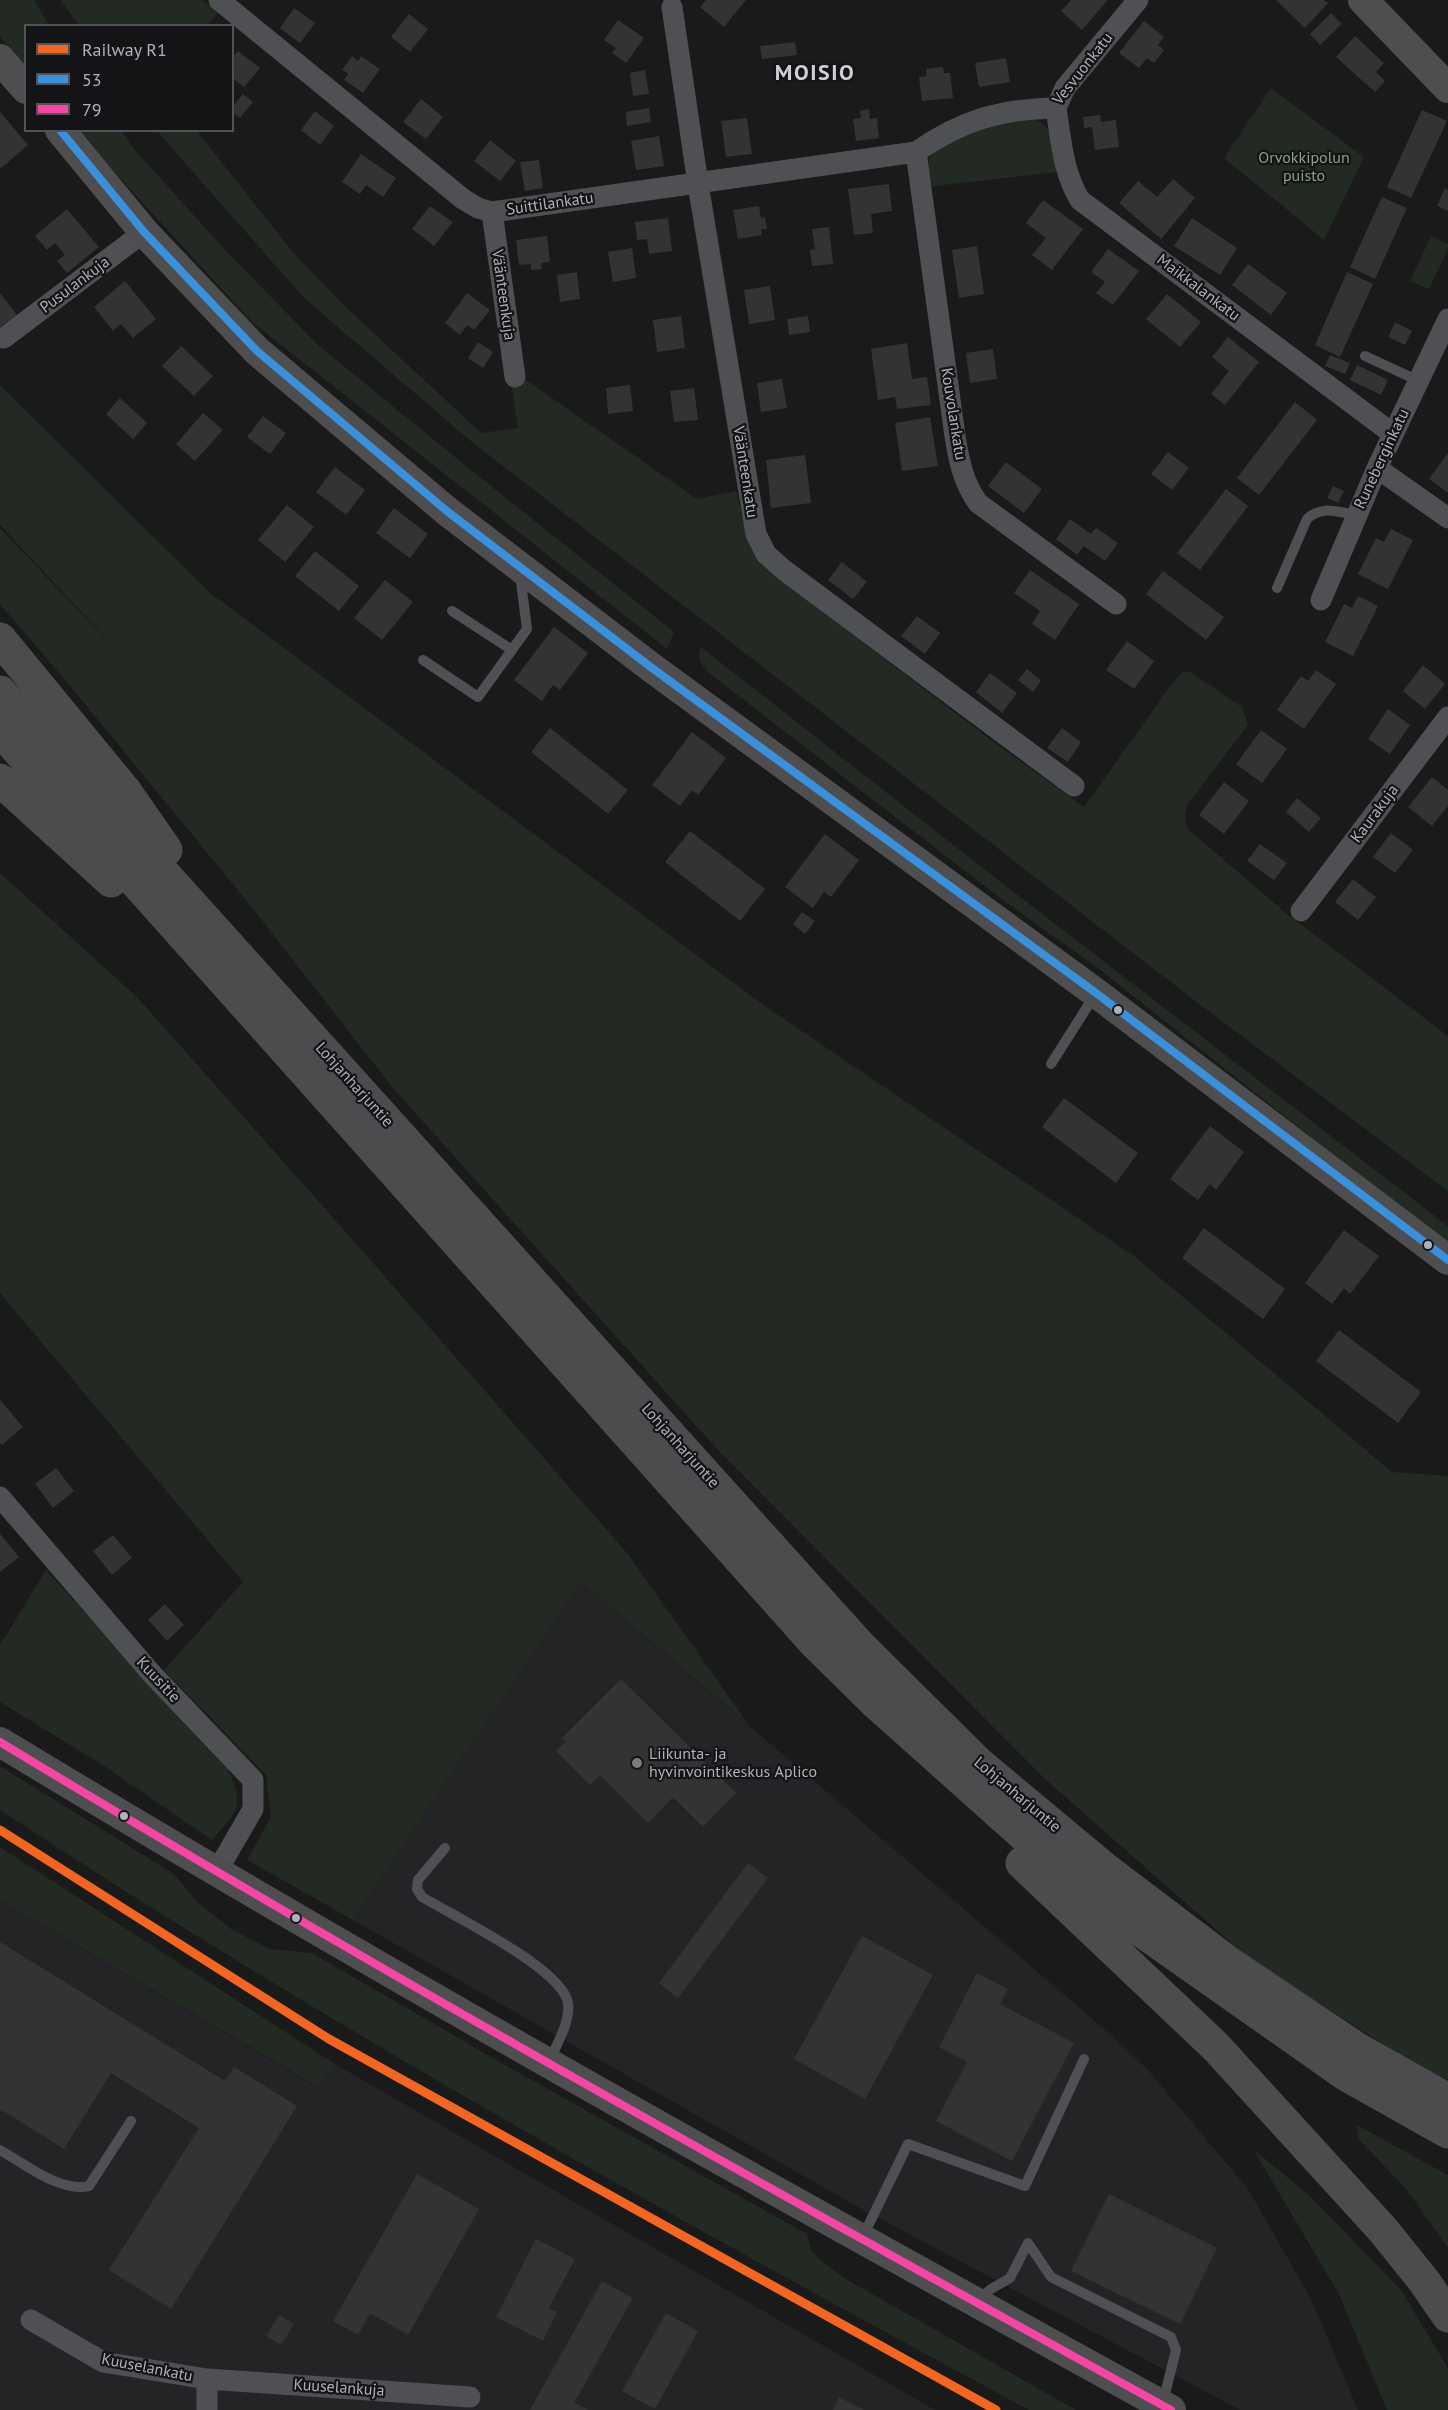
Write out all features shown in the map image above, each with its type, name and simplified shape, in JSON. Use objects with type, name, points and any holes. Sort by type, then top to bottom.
[{"type":"highway","points":[[0,639],[125,791],[242,980]]},
{"type":"highway","name":"Lohjanharjuntie","points":[[0,692],[242,980],[815,1643],[876,1703],[1092,1896],[1345,2074],[1448,2132]]},
{"type":"highway","name":"Lohjanharjuntie","points":[[0,730],[242,980],[860,1646],[978,1763],[1105,1869],[1229,1963],[1356,2048],[1448,2100]]},
{"type":"highway","points":[[0,780],[242,980]]},
{"type":"highway","points":[[876,1703],[913,1759],[1216,2047],[1383,2230],[1424,2281],[1448,2316]]},
{"type":"street","name":"Suittilankatu","points":[[219,0],[463,199],[478,208],[492,212],[916,152]]},
{"type":"street","name":"Vesvuonkatu","points":[[916,152],[961,125],[989,116],[1032,108],[1056,108],[1065,88],[1138,0]]},
{"type":"street","points":[[1363,0],[1448,88]]},
{"type":"street","name":"Väänteenkatu","points":[[670,2],[756,534],[766,554],[1074,786]]},
{"type":"street","points":[[1,60],[24,87]]},
{"type":"street","name":"Maikkalankatu","points":[[1056,108],[1067,171],[1072,187],[1080,200],[1393,434]]},
{"type":"street","points":[[62,132],[144,232],[257,351],[402,474],[652,668],[1096,993],[1448,1260]]},
{"type":"street","name":"Kouvolankatu","points":[[916,152],[955,436],[961,471],[968,488],[978,503],[1116,604]]},
{"type":"street","name":"Väänteenkuja","points":[[492,212],[515,377]]},
{"type":"street","name":"Pusulankuja","points":[[4,338],[144,232]]},
{"type":"street","name":"Runeberginkatu","points":[[1321,600],[1377,468],[1448,319]]},
{"type":"street","points":[[1377,468],[1448,518]]},
{"type":"street","name":"Kaurakuja","points":[[1301,910],[1448,717]]},
{"type":"street","name":"Kuusitie","points":[[0,1497],[152,1674],[253,1780],[253,1809],[216,1873]]},
{"type":"street","points":[[0,1742],[216,1873],[549,2063],[1167,2408]]},
{"type":"street","name":"Kuuselankatu","points":[[31,2320],[103,2362],[207,2379],[207,2410]]},
{"type":"street","name":"Kuuselankuja","points":[[207,2379],[470,2397]]},
{"type":"lane","points":[[1365,356],[1419,381]]},
{"type":"lane","points":[[1277,588],[1306,519],[1313,513],[1323,510],[1356,515]]},
{"type":"lane","points":[[423,660],[478,698],[527,629],[519,566]]},
{"type":"lane","points":[[452,611],[512,650]]},
{"type":"lane","points":[[1051,1064],[1096,993]]},
{"type":"lane","points":[[445,1848],[418,1880],[417,1889],[422,1897],[530,1960],[552,1977],[567,2000],[568,2013],[549,2063]]},
{"type":"lane","points":[[869,2224],[908,2144],[1025,2186],[1084,2059]]},
{"type":"lane","points":[[0,2150],[64,2186],[78,2189],[89,2187],[131,2121]]},
{"type":"lane","points":[[976,2302],[991,2289],[1010,2278],[1028,2243],[1052,2277],[1171,2337],[1176,2350],[1167,2408]]},
{"type":"shaded area","points":[[581,1582],[1109,2033],[1148,2070],[1248,2189],[1311,2299],[1358,2410],[1240,2410],[860,2208],[353,1920]]},
{"type":"shaded area","points":[[0,1900],[317,2087],[335,2064],[935,2410],[0,2410]]},
{"type":"green space","points":[[0,0],[34,0],[48,24],[24,24],[24,69],[0,36]]},
{"type":"green space","points":[[60,0],[202,0],[219,11],[209,24],[78,24]]},
{"type":"green space","name":"Orvokkipolun puisto","points":[[1271,88],[1364,157],[1324,240],[1224,158]]},
{"type":"green space","points":[[1032,119],[1040,122],[1050,133],[1055,148],[1058,172],[926,187],[927,166],[932,155],[950,140],[993,125]]},
{"type":"green space","points":[[78,132],[122,132],[135,150],[227,252],[318,345],[674,632],[667,649],[252,322]]},
{"type":"green space","points":[[158,132],[198,132],[295,255],[348,309],[481,433],[518,428],[511,382],[526,380],[697,499],[736,491],[746,530],[791,588],[999,746],[1084,807],[1176,678],[1184,671],[1192,673],[1242,707],[1248,725],[1188,804],[1185,817],[1187,826],[1286,913],[1448,1036],[1448,1191],[1190,997],[472,442],[304,298]]},
{"type":"green space","points":[[1431,236],[1448,244],[1448,249],[1429,289],[1410,281]]},
{"type":"green space","points":[[0,385],[210,593],[769,1009],[1134,1256],[1392,1472],[1448,1476],[1448,2080],[1414,2064],[1246,1956],[1046,1780],[717,1449],[392,1087],[250,905],[0,604],[0,528],[140,675],[0,525]]},
{"type":"green space","points":[[701,647],[993,876],[1448,1226],[1448,1246],[1103,972],[1000,898],[709,673],[699,658]]},
{"type":"green space","points":[[0,873],[137,997],[359,1247],[627,1553],[749,1725],[581,1582],[353,1920],[247,1860],[271,1817],[266,1775],[164,1670],[243,1582],[0,1293]]},
{"type":"green space","points":[[46,1570],[228,1769],[236,1792],[236,1808],[228,1822],[212,1840],[101,1764],[0,1702],[0,1645]]},
{"type":"green space","points":[[0,1766],[174,1874],[197,1902],[231,1929],[270,1949],[312,1953],[505,2065],[807,2234],[811,2250],[819,2259],[846,2279],[1076,2410],[1029,2410],[637,2195],[251,1970],[0,1810]]},
{"type":"green space","points":[[0,1847],[335,2064],[318,2087],[0,1900]]},
{"type":"green space","points":[[1357,2125],[1448,2175],[1448,2248],[1407,2190],[1358,2138]]},
{"type":"green space","points":[[1253,2149],[1309,2195],[1401,2290],[1448,2368],[1448,2410],[1387,2410],[1339,2294]]},
{"type":"building","points":[[706,0],[746,0],[724,27],[700,7]]},
{"type":"building","points":[[1071,0],[1107,1],[1082,30],[1061,11]]},
{"type":"building","points":[[1276,0],[1324,0],[1328,3],[1305,28]]},
{"type":"building","points":[[294,8],[315,23],[300,43],[280,28]]},
{"type":"building","points":[[1331,13],[1342,24],[1320,45],[1310,34]]},
{"type":"building","points":[[409,14],[428,29],[410,52],[391,37]]},
{"type":"building","points":[[618,20],[644,38],[626,63],[612,53],[616,48],[604,40]]},
{"type":"building","points":[[1144,21],[1164,37],[1158,45],[1164,50],[1154,63],[1147,58],[1139,68],[1119,53]]},
{"type":"building","points":[[1355,36],[1384,63],[1376,72],[1385,81],[1375,92],[1336,57]]},
{"type":"building","points":[[795,42],[797,55],[762,59],[760,46]]},
{"type":"building","points":[[238,51],[260,68],[244,87],[234,80],[234,56]]},
{"type":"building","points":[[352,56],[358,61],[361,56],[380,69],[363,93],[344,80],[348,74],[342,70]]},
{"type":"building","points":[[1006,58],[1010,82],[979,87],[975,63]]},
{"type":"building","points":[[943,67],[944,73],[950,73],[953,98],[922,101],[919,77],[927,76],[926,69]]},
{"type":"building","points":[[645,70],[649,94],[633,96],[630,73]]},
{"type":"building","points":[[243,94],[253,102],[240,118],[234,114],[234,105]]},
{"type":"building","points":[[421,99],[443,117],[426,139],[403,122]]},
{"type":"building","points":[[649,108],[651,122],[627,126],[626,112]]},
{"type":"building","points":[[869,109],[870,119],[877,118],[879,138],[856,141],[853,119],[861,118],[860,111]]},
{"type":"building","points":[[1422,110],[1447,121],[1411,198],[1387,187]]},
{"type":"building","points":[[315,111],[334,126],[320,145],[301,130]]},
{"type":"building","points":[[0,112],[28,145],[0,169]]},
{"type":"building","points":[[1100,115],[1101,122],[1116,120],[1119,147],[1095,150],[1092,127],[1084,128],[1083,117]]},
{"type":"building","points":[[747,118],[752,154],[726,157],[721,121]]},
{"type":"building","points":[[659,136],[664,166],[636,170],[631,141]]},
{"type":"building","points":[[490,140],[516,161],[500,181],[474,161]]},
{"type":"building","points":[[361,154],[396,178],[383,197],[366,185],[360,194],[342,182]]},
{"type":"building","points":[[539,160],[543,188],[525,191],[520,162]]},
{"type":"building","points":[[1173,179],[1195,198],[1161,239],[1119,203],[1138,181],[1157,197]]},
{"type":"building","points":[[889,184],[892,211],[871,214],[873,233],[854,235],[848,189]]},
{"type":"building","points":[[1445,188],[1448,190],[1448,211],[1437,206]]},
{"type":"building","points":[[1382,197],[1407,208],[1375,279],[1350,267]]},
{"type":"building","points":[[1043,200],[1083,229],[1052,270],[1032,255],[1046,238],[1026,223]]},
{"type":"building","points":[[430,206],[453,222],[434,246],[412,229]]},
{"type":"building","points":[[759,206],[761,218],[765,217],[767,229],[761,229],[762,235],[738,239],[733,210]]},
{"type":"building","points":[[67,209],[99,247],[67,273],[57,261],[65,255],[55,243],[47,250],[35,236]]},
{"type":"building","points":[[668,218],[672,251],[649,254],[647,239],[637,240],[635,222]]},
{"type":"building","points":[[1192,218],[1237,248],[1220,275],[1174,246]]},
{"type":"building","points":[[829,227],[833,264],[812,266],[810,250],[815,249],[812,229]]},
{"type":"building","points":[[547,236],[550,262],[541,263],[542,269],[531,270],[531,264],[519,265],[516,240]]},
{"type":"building","points":[[977,246],[984,294],[959,298],[952,250]]},
{"type":"building","points":[[632,248],[636,278],[613,282],[608,252]]},
{"type":"building","points":[[1108,249],[1139,271],[1113,305],[1096,293],[1105,282],[1091,272]]},
{"type":"building","points":[[1248,264],[1287,293],[1271,315],[1232,285]]},
{"type":"building","points":[[577,272],[580,299],[560,302],[557,275]]},
{"type":"building","points":[[1347,272],[1373,284],[1340,357],[1315,345]]},
{"type":"building","points":[[125,281],[156,319],[133,338],[121,324],[113,331],[94,307]]},
{"type":"building","points":[[770,286],[775,320],[749,324],[744,290]]},
{"type":"building","points":[[0,293],[17,315],[0,327]]},
{"type":"building","points":[[467,293],[490,310],[474,330],[467,325],[460,335],[445,323]]},
{"type":"building","points":[[1167,294],[1201,322],[1180,347],[1146,319]]},
{"type":"building","points":[[681,316],[685,348],[657,352],[653,320]]},
{"type":"building","points":[[808,316],[810,332],[789,335],[787,319]]},
{"type":"building","points":[[1395,322],[1412,331],[1405,345],[1388,337]]},
{"type":"building","points":[[1228,337],[1259,362],[1225,405],[1211,394],[1229,371],[1212,357]]},
{"type":"building","points":[[478,342],[493,352],[483,368],[468,358]]},
{"type":"building","points":[[907,343],[912,379],[927,377],[931,405],[897,409],[895,397],[878,400],[871,349]]},
{"type":"building","points":[[181,346],[213,376],[194,396],[162,366]]},
{"type":"building","points":[[993,349],[997,379],[970,383],[966,353]]},
{"type":"building","points":[[1330,355],[1350,363],[1345,374],[1325,366]]},
{"type":"building","points":[[1357,365],[1388,380],[1381,395],[1350,380]]},
{"type":"building","points":[[782,379],[787,408],[761,412],[757,383]]},
{"type":"building","points":[[630,385],[633,411],[608,414],[606,388]]},
{"type":"building","points":[[694,388],[698,420],[674,422],[670,391]]},
{"type":"building","points":[[120,398],[147,423],[133,439],[106,414]]},
{"type":"building","points":[[1295,402],[1317,420],[1259,495],[1237,478]]},
{"type":"building","points":[[203,413],[223,430],[195,461],[176,444]]},
{"type":"building","points":[[263,416],[286,433],[270,454],[247,437]]},
{"type":"building","points":[[930,417],[938,466],[902,471],[895,423]]},
{"type":"building","points":[[1168,452],[1189,468],[1172,490],[1151,474]]},
{"type":"building","points":[[1448,453],[1448,493],[1429,479]]},
{"type":"building","points":[[805,455],[811,503],[771,508],[766,460]]},
{"type":"building","points":[[1006,462],[1042,489],[1024,513],[988,486]]},
{"type":"building","points":[[335,467],[365,490],[346,515],[316,492]]},
{"type":"building","points":[[1333,486],[1344,491],[1338,503],[1327,498]]},
{"type":"building","points":[[1226,489],[1248,506],[1200,570],[1177,553]]},
{"type":"building","points":[[287,505],[314,527],[285,562],[258,540]]},
{"type":"building","points":[[394,508],[428,534],[410,558],[376,533]]},
{"type":"building","points":[[1070,519],[1091,534],[1096,528],[1118,543],[1105,561],[1084,546],[1077,555],[1056,539]]},
{"type":"building","points":[[1391,529],[1413,540],[1388,589],[1358,574],[1376,538],[1384,542]]},
{"type":"building","points":[[315,551],[359,586],[339,611],[295,576]]},
{"type":"building","points":[[842,562],[867,582],[853,599],[828,580]]},
{"type":"building","points":[[1030,570],[1079,604],[1055,640],[1032,624],[1040,611],[1014,593]]},
{"type":"building","points":[[1163,571],[1224,617],[1206,640],[1146,594]]},
{"type":"building","points":[[385,580],[413,602],[382,640],[354,618]]},
{"type":"building","points":[[1358,596],[1378,606],[1353,656],[1325,642],[1344,604],[1352,608]]},
{"type":"building","points":[[917,616],[940,633],[925,654],[901,636]]},
{"type":"building","points":[[554,627],[588,653],[560,690],[553,685],[542,701],[514,680]]},
{"type":"building","points":[[1127,641],[1154,661],[1134,689],[1106,670]]},
{"type":"building","points":[[1423,665],[1445,684],[1425,709],[1403,691]]},
{"type":"building","points":[[1027,669],[1041,681],[1033,692],[1018,680]]},
{"type":"building","points":[[1316,670],[1336,684],[1304,729],[1277,710],[1301,676],[1308,681]]},
{"type":"building","points":[[990,673],[1017,693],[1002,713],[976,692]]},
{"type":"building","points":[[1388,709],[1410,725],[1390,754],[1368,739]]},
{"type":"building","points":[[550,728],[628,790],[608,814],[531,752]]},
{"type":"building","points":[[1062,728],[1081,742],[1068,762],[1047,748]]},
{"type":"building","points":[[1261,730],[1287,749],[1262,783],[1236,764]]},
{"type":"building","points":[[692,732],[726,758],[698,795],[692,790],[680,806],[652,785]]},
{"type":"building","points":[[1432,777],[1448,790],[1448,806],[1432,826],[1408,807]]},
{"type":"building","points":[[1224,782],[1249,801],[1224,834],[1199,815]]},
{"type":"building","points":[[1297,798],[1321,818],[1309,832],[1286,812]]},
{"type":"building","points":[[690,831],[765,889],[740,921],[665,862]]},
{"type":"building","points":[[1391,833],[1413,850],[1395,873],[1373,857]]},
{"type":"building","points":[[825,834],[859,860],[831,897],[824,892],[813,908],[785,887]]},
{"type":"building","points":[[1260,844],[1287,863],[1274,880],[1247,861]]},
{"type":"building","points":[[1353,879],[1376,897],[1358,920],[1335,902]]},
{"type":"building","points":[[802,912],[815,921],[805,934],[793,924]]},
{"type":"building","points":[[1064,1098],[1138,1153],[1116,1183],[1042,1127]]},
{"type":"building","points":[[1210,1126],[1244,1152],[1216,1190],[1210,1184],[1198,1200],[1170,1179]]},
{"type":"building","points":[[1204,1228],[1285,1289],[1263,1319],[1182,1258]]},
{"type":"building","points":[[1344,1230],[1379,1256],[1350,1294],[1344,1288],[1332,1304],[1305,1283]]},
{"type":"building","points":[[1339,1330],[1421,1392],[1398,1423],[1316,1361]]},
{"type":"building","points":[[0,1400],[23,1427],[2,1445],[0,1443]]},
{"type":"building","points":[[56,1468],[74,1491],[53,1508],[35,1484]]},
{"type":"building","points":[[0,1534],[19,1557],[0,1572]]},
{"type":"building","points":[[113,1535],[132,1558],[112,1575],[93,1551]]},
{"type":"building","points":[[165,1604],[184,1625],[167,1641],[148,1620]]},
{"type":"building","name":"Liikunta- ja hyvinvointikeskus Aplico","points":[[621,1679],[736,1793],[703,1827],[673,1797],[648,1823],[600,1775],[590,1785],[556,1751],[566,1742],[562,1738]]},
{"type":"building","points":[[748,1863],[768,1878],[678,1998],[659,1983]]},
{"type":"building","points":[[862,1936],[933,1975],[865,2099],[794,2059]]},
{"type":"building","points":[[0,1942],[225,2081],[234,2067],[297,2106],[171,2309],[109,2270],[199,2128],[111,2073],[64,2149],[0,2109]]},
{"type":"building","points":[[977,1973],[1008,1989],[1000,2004],[1074,2043],[1012,2161],[936,2121],[967,2062],[939,2047]]},
{"type":"building","points":[[417,2174],[479,2209],[408,2335],[370,2313],[358,2335],[333,2321]]},
{"type":"building","points":[[1109,2194],[1217,2248],[1180,2324],[1071,2271]]},
{"type":"building","points":[[536,2239],[575,2259],[549,2308],[557,2312],[543,2341],[496,2317]]},
{"type":"building","points":[[602,2281],[633,2298],[574,2403],[588,2410],[530,2410]]},
{"type":"building","points":[[666,2313],[698,2331],[655,2409],[622,2391]]},
{"type":"building","points":[[279,2315],[294,2324],[281,2345],[266,2336]]},
{"type":"building","points":[[839,2397],[864,2410],[833,2410]]},
{"type":"rail line","name":"R1","points":[[0,1830],[329,2039],[996,2410]]},
{"type":"transit line","name":"53","points":[[62,132],[144,232],[257,351],[448,512],[652,668],[1096,993],[1448,1260]]},
{"type":"transit line","name":"79","points":[[0,1742],[435,1999],[1171,2410]]},
{"type":"place","name":"Liikunta- ja hyvinvointikeskus Aplico","points":[[637,1763]]},
{"type":"district","name":"MOISIO","points":[[815,74]]}]
